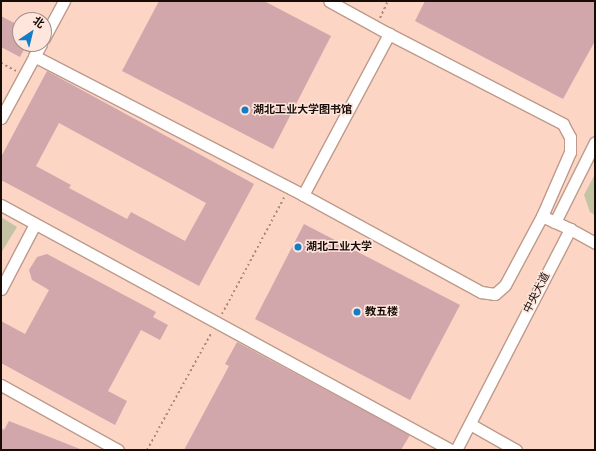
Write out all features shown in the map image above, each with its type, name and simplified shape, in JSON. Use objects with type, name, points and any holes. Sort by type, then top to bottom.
[{"type":"street","points":[[52,23],[64,1]]},
{"type":"street","points":[[34,56],[302,195],[481,292],[495,294],[505,285],[542,216],[570,152],[570,137],[562,124],[329,1]]},
{"type":"street","points":[[302,195],[389,34]]},
{"type":"street","points":[[1,118],[36,52]]},
{"type":"street","points":[[555,222],[595,142]]},
{"type":"street","points":[[1,205],[451,450]]},
{"type":"street","points":[[542,216],[595,243]]},
{"type":"street","points":[[1,290],[35,224]]},
{"type":"street","name":"中央大道","points":[[456,450],[570,229]]},
{"type":"street","points":[[1,385],[118,450]]},
{"type":"street","points":[[470,424],[516,450]]},
{"type":"path","points":[[376,25],[388,1]]},
{"type":"path","points":[[1,63],[24,75]]},
{"type":"green space","points":[[595,174],[595,215],[590,212],[584,195]]},
{"type":"green space","points":[[1,217],[17,227],[1,253]]},
{"type":"building","name":"湖北工业大学图书馆","points":[[159,1],[264,1],[331,36],[273,149],[122,71]]},
{"type":"building","points":[[425,1],[595,1],[595,41],[563,99],[415,21]]},
{"type":"building","points":[[1,16],[12,22],[12,52],[23,52],[20,57],[1,47]]},
{"type":"building","points":[[47,71],[254,184],[199,286],[1,180],[1,157]],"holes":[[[59,123],[206,203],[185,241],[131,212],[127,219],[69,188],[71,185],[36,166]]]},
{"type":"building","name":"教五楼","points":[[304,224],[460,305],[410,400],[255,319]]},
{"type":"building","points":[[47,254],[156,312],[153,317],[168,325],[160,340],[141,330],[108,391],[127,401],[115,425],[1,363],[1,321],[25,334],[49,290],[32,280],[29,270],[37,257]]},
{"type":"building","points":[[237,342],[410,435],[401,450],[184,450],[229,366],[225,364]]},
{"type":"building","points":[[9,421],[80,450],[1,450],[1,428],[4,430]]},
{"type":"place","name":"湖北工业大学图书馆","points":[[245,110]]},
{"type":"place","name":"湖北工业大学","points":[[298,247]]},
{"type":"place","name":"教五楼","points":[[357,312]]}]
